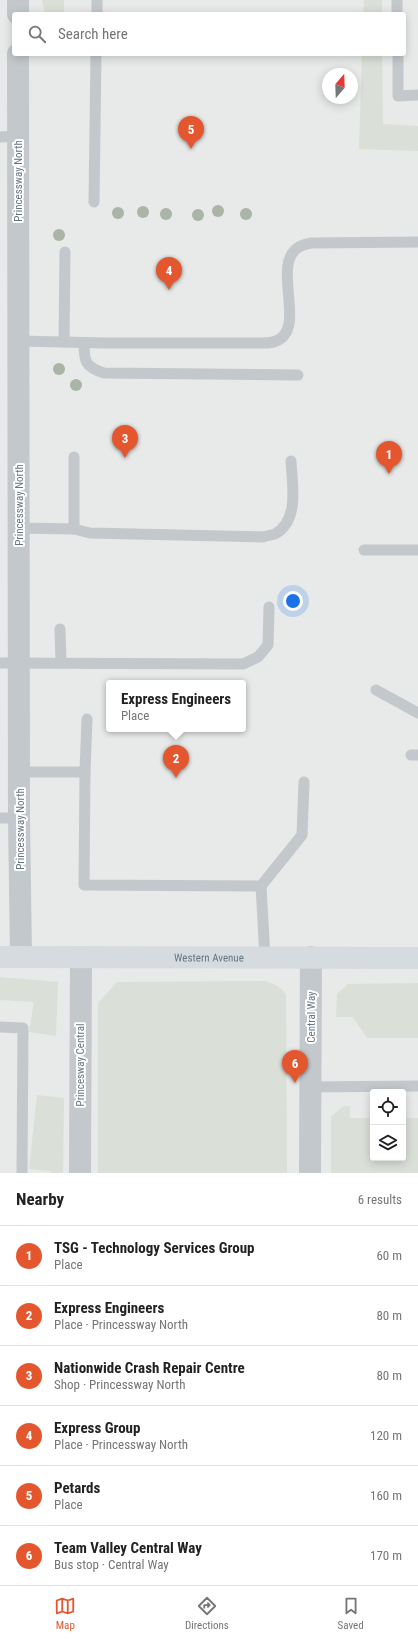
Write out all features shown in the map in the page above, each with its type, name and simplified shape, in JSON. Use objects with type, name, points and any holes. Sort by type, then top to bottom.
[{"type":"street","points":[[18,0],[18,12]]},
{"type":"street","name":"Princessway North","points":[[10,957],[10,818],[19,772],[10,663],[19,528],[19,341],[9,137],[18,56]]},
{"type":"street","name":"Western Avenue","points":[[10,957],[418,958]]},
{"type":"street","name":"Princesway Central","points":[[80,1173],[81,957]]},
{"type":"street","name":"Central Way","points":[[310,1173],[312,957]]},
{"type":"lane","points":[[97,0],[97,12]]},
{"type":"lane","points":[[397,0],[397,12]]},
{"type":"lane","points":[[94,202],[96,56]]},
{"type":"lane","points":[[398,56],[398,96],[418,95]]},
{"type":"lane","points":[[19,341],[263,343],[276,341],[285,335],[290,320],[287,269],[291,255],[298,247],[311,243],[418,242]]},
{"type":"lane","points":[[64,342],[65,252]]},
{"type":"lane","points":[[84,342],[84,357],[87,364],[93,370],[104,373],[298,375]]},
{"type":"lane","points":[[74,458],[74,529]]},
{"type":"lane","points":[[19,528],[74,529],[90,533],[111,534],[263,537],[275,534],[284,525],[290,515],[293,502],[291,461]]},
{"type":"lane","points":[[364,550],[418,550]]},
{"type":"lane","points":[[10,663],[244,664],[258,657],[268,645],[269,607]]},
{"type":"lane","points":[[60,630],[61,664]]},
{"type":"lane","points":[[376,690],[418,713]]},
{"type":"lane","points":[[86,719],[84,885],[262,886]]},
{"type":"lane","points":[[19,772],[85,772]]},
{"type":"lane","points":[[265,957],[262,886],[302,835],[304,782]]},
{"type":"lane","points":[[0,1028],[23,1028],[22,1173]]},
{"type":"lane","points":[[310,1087],[418,1086]]},
{"type":"shaded area","points":[[0,0],[418,0],[418,1173],[0,1173]]},
{"type":"shaded area","points":[[42,0],[64,0],[64,12],[45,12]]},
{"type":"shaded area","points":[[364,0],[382,0],[382,12],[363,12]]},
{"type":"shaded area","points":[[362,56],[382,56],[383,124],[418,126],[418,151],[359,149]]},
{"type":"shaded area","points":[[0,977],[58,982],[56,1036],[29,1032],[34,1002],[0,1000]]},
{"type":"shaded area","points":[[265,981],[280,987],[286,995],[287,1173],[98,1173],[98,1003],[117,982]]},
{"type":"shaded area","points":[[418,983],[418,1038],[367,1038],[353,1017],[336,1017],[337,994],[348,984]]},
{"type":"shaded area","points":[[37,1095],[64,1098],[63,1173],[51,1173],[51,1171],[29,1169]]},
{"type":"shaded area","points":[[350,1106],[350,1118],[370,1118],[370,1161],[406,1161],[406,1118],[418,1118],[418,1173],[331,1173],[331,1117],[342,1107]]},
{"type":"place","name":"Petards","points":[[191,149]]},
{"type":"place","name":"Express Group","points":[[169,290]]},
{"type":"place","name":"Nationwide Crash Repair Centre","points":[[125,458]]},
{"type":"place","name":"TSG - Technology Services Group","points":[[389,474]]},
{"type":"place","name":"Express Engineers","points":[[176,778]]},
{"type":"place","name":"Team Valley Central Way","points":[[295,1083]]}]
